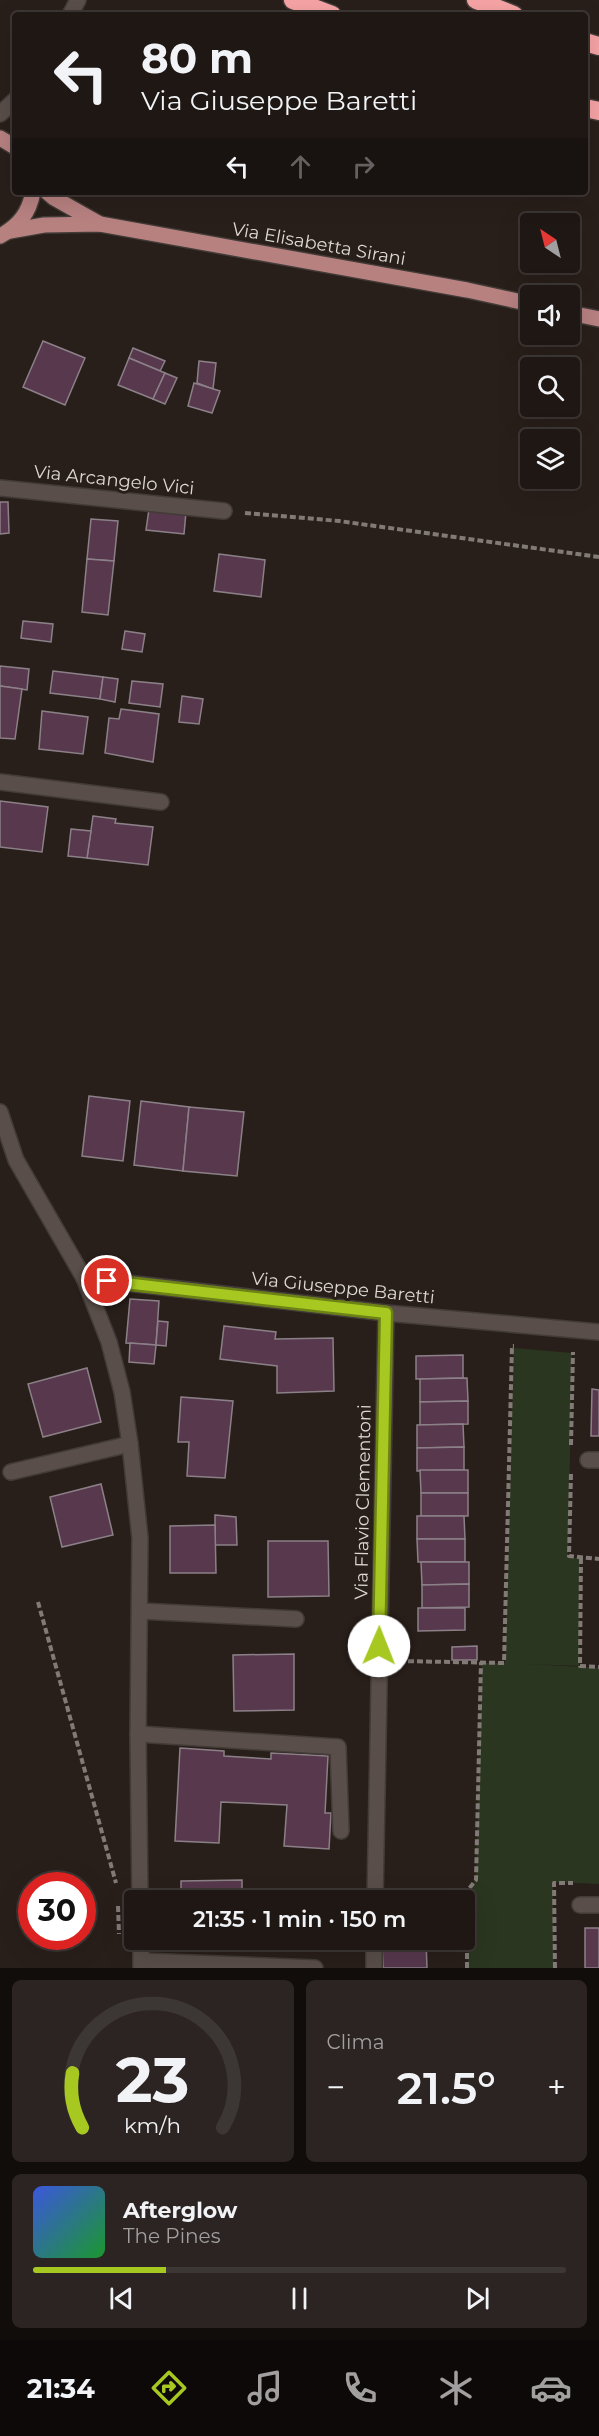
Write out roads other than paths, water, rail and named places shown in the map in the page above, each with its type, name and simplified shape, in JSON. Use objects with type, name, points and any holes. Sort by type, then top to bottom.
[{"type":"highway","points":[[293,0],[324,12]]},
{"type":"highway","points":[[476,0],[506,12]]},
{"type":"main road","points":[[5,233],[21,220],[30,206],[32,195]]},
{"type":"main road","name":"Via Elisabetta Sirani","points":[[50,195],[100,224]]},
{"type":"main road","name":"Via Elisabetta Sirani","points":[[5,233],[44,225],[100,224],[520,302]]},
{"type":"main road","points":[[580,315],[599,319]]},
{"type":"street","points":[[0,114],[12,103]]},
{"type":"street","name":"Via Arcangelo Vici","points":[[0,488],[224,511]]},
{"type":"street","points":[[0,782],[161,802]]},
{"type":"street","points":[[0,1112],[16,1160],[84,1278],[109,1342],[122,1392],[140,1538],[138,1734],[140,1890]]},
{"type":"street","points":[[0,1157],[16,1160]]},
{"type":"street","name":"Via Giuseppe Baretti","points":[[84,1278],[386,1313],[599,1332]]},
{"type":"street","name":"Via Flavio Clementoni","points":[[375,1890],[386,1313]]},
{"type":"street","points":[[11,1472],[130,1444]]},
{"type":"street","points":[[140,1611],[296,1619]]},
{"type":"street","points":[[138,1734],[338,1747],[342,1831]]},
{"type":"street","points":[[580,1905],[599,1905]]},
{"type":"street","points":[[374,1950],[374,1968]]},
{"type":"street","points":[[141,1965],[315,1968]]}]
